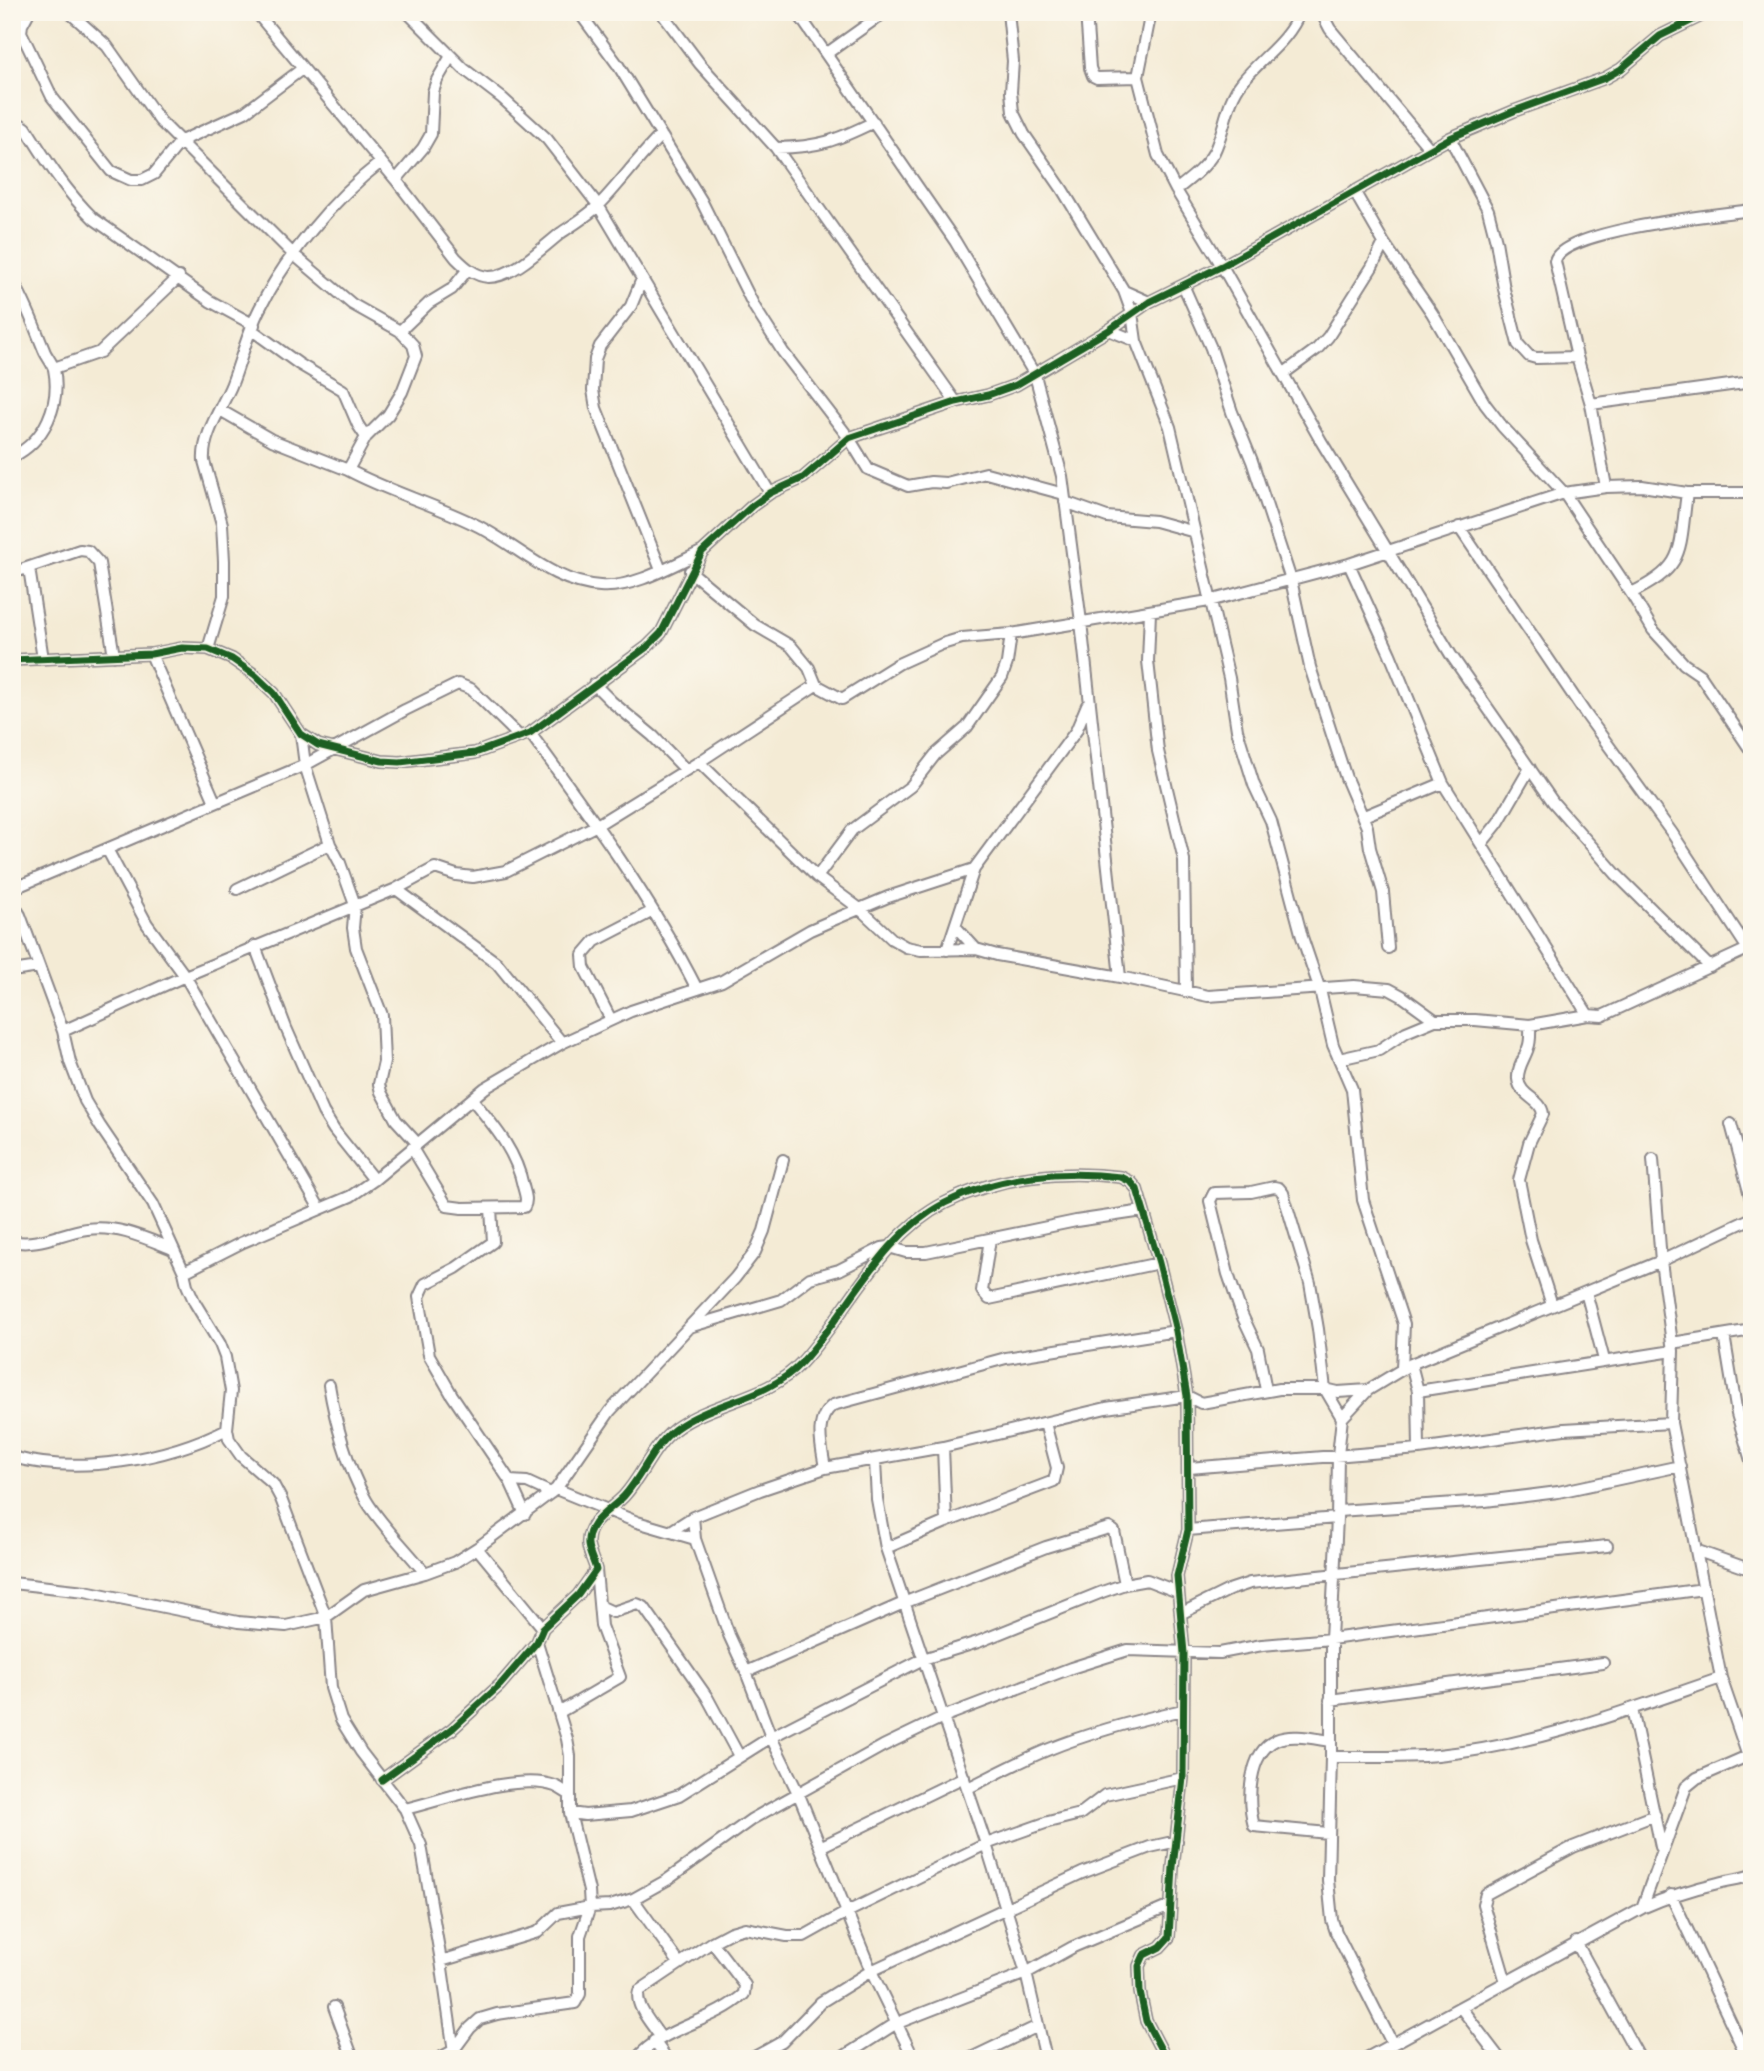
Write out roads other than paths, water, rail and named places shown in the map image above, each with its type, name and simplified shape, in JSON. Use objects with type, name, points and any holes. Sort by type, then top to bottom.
[{"type":"street","points":[[29,12],[21,32],[52,97],[111,171],[131,180],[142,180],[154,174],[181,141],[245,111],[302,69]]},
{"type":"street","points":[[69,12],[107,46],[154,114],[293,254],[352,303],[400,331],[413,345],[416,356],[410,375],[388,415],[366,437],[348,470]]},
{"type":"street","points":[[256,12],[396,180],[456,258],[468,269],[490,277],[509,271],[528,260],[598,205],[661,135]]},
{"type":"street","points":[[407,12],[451,56],[547,139],[598,205],[770,494]]},
{"type":"street","points":[[579,12],[618,65],[701,200],[755,308],[783,352],[849,438],[868,469],[905,485],[946,483],[986,473],[1064,498],[1107,517],[1156,521],[1195,532]]},
{"type":"street","points":[[661,12],[700,64],[776,149],[956,402]]},
{"type":"street","points":[[797,12],[955,241],[1035,375],[1053,436],[1064,498],[1081,622],[1120,977]]},
{"type":"street","points":[[826,54],[885,12]]},
{"type":"street","points":[[1007,12],[1013,61],[1013,112],[1024,134],[1062,189],[1124,291],[1132,313],[1136,341],[1170,427],[1229,678],[1237,730],[1254,785],[1270,821],[1302,937],[1320,990],[1333,1045],[1352,1089],[1363,1200],[1404,1325],[1407,1366],[1418,1391],[1419,1449]]},
{"type":"street","points":[[1086,12],[1090,68],[1093,76],[1138,77]]},
{"type":"street","points":[[1151,12],[1138,77],[1158,155],[1321,441],[1451,656],[1553,802],[1616,874],[1710,967]]},
{"type":"street","points":[[1176,190],[1201,169],[1214,152],[1228,108],[1241,83],[1273,51],[1295,24],[1300,12]]},
{"type":"street","points":[[1321,12],[1339,39],[1430,149]]},
{"type":"street","points":[[301,734],[333,751],[400,762],[475,753],[525,735],[647,647],[661,633],[690,571],[702,552],[752,506],[803,478],[849,438],[956,402],[988,396],[1035,375],[1149,302],[1184,287],[1450,138],[1605,78],[1621,69],[1660,36],[1709,12]]},
{"type":"street","points":[[396,180],[423,148],[431,134],[433,92],[451,56]]},
{"type":"street","points":[[776,149],[808,148],[824,144],[874,122]]},
{"type":"street","points":[[12,125],[20,124],[26,128],[53,171],[79,205],[94,219],[253,328],[299,364],[343,390],[366,437]]},
{"type":"street","points":[[1450,138],[1488,210],[1518,344],[1529,356],[1536,358],[1577,357]]},
{"type":"street","points":[[208,649],[224,596],[224,561],[222,524],[203,452],[261,307],[293,254],[355,183],[381,162]]},
{"type":"street","points":[[1354,191],[1384,243],[1432,313],[1485,404],[1564,493],[1653,630],[1684,664],[1700,675],[1752,752]]},
{"type":"street","points":[[1606,487],[1591,404],[1577,357],[1555,261],[1561,250],[1624,228],[1752,209]]},
{"type":"street","points":[[1283,374],[1317,349],[1328,337],[1384,243]]},
{"type":"street","points":[[400,331],[429,303],[452,289],[468,269]]},
{"type":"street","points":[[54,368],[100,352],[180,277]]},
{"type":"street","points":[[642,279],[631,306],[600,345],[593,371],[593,390],[596,408],[661,570]]},
{"type":"street","points":[[12,280],[54,368],[52,415],[33,441],[12,457]]},
{"type":"street","points":[[1184,287],[1211,348],[1252,461],[1291,580],[1310,667],[1346,778],[1364,816],[1383,891],[1388,947]]},
{"type":"street","points":[[1124,291],[1149,302]]},
{"type":"street","points":[[1109,330],[1136,341]]},
{"type":"street","points":[[1591,404],[1752,382]]},
{"type":"street","points":[[220,410],[272,440],[478,525],[549,570],[578,582],[601,586],[622,585],[702,552]]},
{"type":"street","points":[[690,571],[755,625],[791,646],[809,668],[816,685],[842,699],[898,664],[962,638],[1011,635],[1209,601],[1349,564],[1564,493],[1606,487],[1642,486],[1687,493],[1752,493]]},
{"type":"street","points":[[1631,593],[1650,584],[1674,565],[1687,493]]},
{"type":"street","points":[[1339,1059],[1380,1050],[1406,1032],[1435,1020],[1475,1020],[1530,1026],[1588,1015],[1602,1016],[1750,948],[1672,833],[1585,713],[1459,527]]},
{"type":"street","points":[[12,573],[80,550],[88,551],[99,563],[114,656]]},
{"type":"street","points":[[1349,564],[1390,654],[1443,783],[1588,1015]]},
{"type":"street","points":[[29,568],[43,659]]},
{"type":"street","points":[[1150,612],[1148,662],[1158,751],[1184,860],[1186,990]]},
{"type":"street","points":[[817,877],[852,830],[911,786],[935,755],[967,727],[1002,677],[1011,635]]},
{"type":"street","points":[[14,659],[151,654],[182,648],[208,649],[232,659],[255,675],[281,702],[301,734],[305,765],[330,844],[355,905],[353,928],[359,957],[382,1015],[384,1062],[379,1084],[381,1092],[396,1120],[415,1146],[444,1204],[462,1208],[524,1207],[526,1201],[520,1172],[513,1154],[472,1099]]},
{"type":"street","points":[[151,654],[215,802]]},
{"type":"street","points":[[12,889],[305,765],[458,684],[471,689],[525,735],[597,825],[670,936],[697,989]]},
{"type":"street","points":[[594,684],[611,702],[653,736],[686,770]]},
{"type":"street","points":[[63,1031],[184,976],[396,889],[435,868],[472,877],[506,871],[597,825],[816,685]]},
{"type":"street","points":[[947,950],[974,869],[1076,732],[1085,715],[1088,699]]},
{"type":"street","points":[[699,762],[817,877],[860,909],[892,939],[906,947],[921,950],[976,949],[1186,990],[1197,995],[1223,996],[1354,986],[1389,989],[1435,1020]]},
{"type":"street","points":[[1481,844],[1498,823],[1530,768]]},
{"type":"street","points":[[1364,816],[1443,783]]},
{"type":"street","points":[[237,889],[330,844]]},
{"type":"street","points":[[107,849],[147,924],[184,976],[320,1209]]},
{"type":"street","points":[[184,1272],[243,1242],[351,1196],[501,1077],[562,1043],[631,1010],[742,971],[810,930],[860,909],[974,869]]},
{"type":"street","points":[[396,889],[497,963],[562,1043]]},
{"type":"street","points":[[12,902],[20,915],[63,1031],[70,1062],[85,1101],[153,1204],[184,1272],[194,1303],[220,1344],[231,1391],[227,1429],[233,1448],[263,1474],[281,1499],[326,1616],[331,1688],[335,1704],[350,1735],[405,1810],[417,1835],[426,1868],[454,2055]]},
{"type":"street","points":[[611,1020],[584,967],[583,955],[595,941],[653,911]]},
{"type":"street","points":[[333,914],[353,928]]},
{"type":"street","points":[[955,926],[976,949]]},
{"type":"street","points":[[256,946],[286,1028],[323,1112],[374,1180]]},
{"type":"street","points":[[12,971],[38,967]]},
{"type":"street","points":[[1530,1026],[1529,1047],[1518,1072],[1518,1080],[1521,1088],[1539,1104],[1543,1114],[1529,1143],[1519,1180],[1531,1240],[1552,1306]]},
{"type":"street","points":[[1731,1125],[1752,1203]]},
{"type":"street","points":[[1653,1159],[1661,1261],[1672,1347],[1671,1423],[1721,1678],[1752,1768]]},
{"type":"street","points":[[12,1583],[85,1591],[238,1622],[286,1626],[326,1616],[364,1590],[455,1562],[525,1514],[553,1491],[610,1411],[735,1278],[755,1252],[764,1231],[783,1160]]},
{"type":"street","points":[[560,1712],[620,1677],[601,1626],[596,1570],[588,1547],[590,1532],[607,1510],[622,1498],[657,1447],[676,1429],[773,1385],[799,1366],[835,1322],[889,1247],[923,1215],[972,1191],[1034,1176],[1121,1177],[1131,1182],[1137,1189],[1159,1263],[1187,1396],[1188,1530],[1180,1558],[1178,1592],[1184,1653],[1183,1778],[1170,1906],[1170,1937],[1160,1947],[1144,1955],[1139,1966],[1140,1992],[1146,2021],[1166,2059]]},
{"type":"street","points":[[1266,1390],[1258,1349],[1242,1315],[1228,1274],[1210,1201],[1214,1193],[1251,1192],[1274,1187],[1283,1193],[1310,1283],[1325,1390],[1342,1418]]},
{"type":"street","points":[[491,1208],[493,1242],[456,1268],[425,1284],[419,1297],[429,1355],[452,1395],[510,1481],[525,1514]]},
{"type":"street","points":[[689,1327],[781,1300],[810,1278],[856,1264],[875,1251],[889,1247],[906,1252],[926,1252],[1076,1221],[1143,1211]]},
{"type":"street","points":[[1392,2043],[1336,1932],[1332,1920],[1328,1880],[1331,1639],[1338,1514],[1338,1455],[1342,1418],[1368,1390],[1407,1366],[1661,1261],[1752,1218]]},
{"type":"street","points":[[12,1241],[34,1243],[90,1228],[112,1229],[136,1234],[173,1249]]},
{"type":"street","points":[[989,1239],[982,1292],[989,1299],[1159,1263]]},
{"type":"street","points":[[1586,1292],[1604,1360]]},
{"type":"street","points":[[1418,1391],[1482,1383],[1752,1330]]},
{"type":"street","points":[[825,1468],[822,1419],[826,1410],[833,1405],[1006,1358],[1175,1331]]},
{"type":"street","points":[[1724,1335],[1737,1414],[1752,1464]]},
{"type":"street","points":[[329,1385],[348,1455],[367,1502],[425,1573]]},
{"type":"street","points":[[671,1531],[693,1517],[770,1486],[825,1468],[943,1447],[1106,1408],[1187,1396],[1200,1403],[1266,1390],[1294,1388],[1338,1392],[1368,1390]]},
{"type":"street","points":[[886,1548],[1054,1481],[1057,1468],[1045,1423]]},
{"type":"street","points":[[1189,1468],[1419,1449],[1564,1429],[1671,1423]]},
{"type":"street","points":[[12,1457],[51,1466],[108,1462],[179,1449],[227,1429]]},
{"type":"street","points":[[943,1447],[946,1522]]},
{"type":"street","points":[[875,1461],[877,1499],[886,1548],[986,1844],[1026,1973],[1046,2059]]},
{"type":"street","points":[[1188,1530],[1558,1492],[1680,1466]]},
{"type":"street","points":[[510,1481],[527,1482],[647,1525],[695,1539]]},
{"type":"street","points":[[693,1517],[695,1539],[725,1625],[871,1971],[914,2059]]},
{"type":"street","points":[[746,1672],[906,1602],[1046,1547],[1109,1528],[1114,1531],[1125,1584]]},
{"type":"street","points":[[1182,1613],[1250,1583],[1607,1546]]},
{"type":"street","points":[[477,1548],[543,1628]]},
{"type":"street","points":[[1698,1551],[1752,1570]]},
{"type":"street","points":[[382,1780],[452,1730],[500,1685],[537,1642],[543,1628],[578,1595],[596,1570]]},
{"type":"street","points":[[570,1813],[610,1815],[652,1806],[679,1795],[771,1737],[923,1659],[978,1642],[1125,1584],[1147,1580],[1178,1592]]},
{"type":"street","points":[[441,1961],[533,1934],[558,1913],[610,1906],[633,1899],[667,1880],[752,1819],[883,1746],[943,1717],[1071,1668],[1128,1650],[1220,1653],[1262,1645],[1331,1639],[1704,1589]]},
{"type":"street","points":[[600,1606],[613,1612],[637,1604],[644,1607],[707,1697],[739,1755]]},
{"type":"street","points":[[438,2059],[454,2055],[470,2028],[480,2020],[497,2014],[575,2003],[580,1994],[580,1936],[590,1907],[589,1891],[570,1813],[570,1756],[560,1712],[537,1642]]},
{"type":"street","points":[[1330,1700],[1603,1663]]},
{"type":"street","points":[[1331,1758],[1438,1755],[1527,1739],[1632,1709],[1721,1678]]},
{"type":"street","points":[[1632,1709],[1662,1849]]},
{"type":"street","points":[[820,1847],[966,1782],[1075,1740],[1128,1723],[1183,1710]]},
{"type":"street","points":[[1328,1833],[1254,1826],[1251,1777],[1262,1752],[1276,1740],[1301,1738],[1331,1741]]},
{"type":"street","points":[[1642,1908],[1686,1787],[1697,1779],[1749,1756]]},
{"type":"street","points":[[667,2059],[637,1997],[642,1987],[712,1942],[745,1928],[787,1936],[804,1936],[986,1844],[1048,1822],[1080,1814],[1105,1795],[1183,1778]]},
{"type":"street","points":[[405,1810],[496,1786],[539,1783],[555,1786],[569,1794]]},
{"type":"street","points":[[1506,1983],[1483,1905],[1486,1894],[1573,1847],[1656,1815]]},
{"type":"street","points":[[751,2059],[782,2042],[821,2002],[871,1971],[1124,1856],[1177,1841]]},
{"type":"street","points":[[1368,2058],[1642,1908],[1671,1895],[1752,1875]]},
{"type":"street","points":[[1671,1895],[1748,2059]]},
{"type":"street","points":[[633,1899],[679,1963]]},
{"type":"street","points":[[840,2059],[895,2024],[1026,1973],[1073,1947],[1170,1906]]},
{"type":"street","points":[[636,2059],[658,2040],[698,2021],[744,1994],[745,1985],[712,1942]]},
{"type":"street","points":[[1576,1942],[1640,2059]]},
{"type":"street","points":[[334,2007],[353,2059]]},
{"type":"street","points":[[1461,2008],[1500,2059]]},
{"type":"street","points":[[970,2059],[1038,2026]]}]
